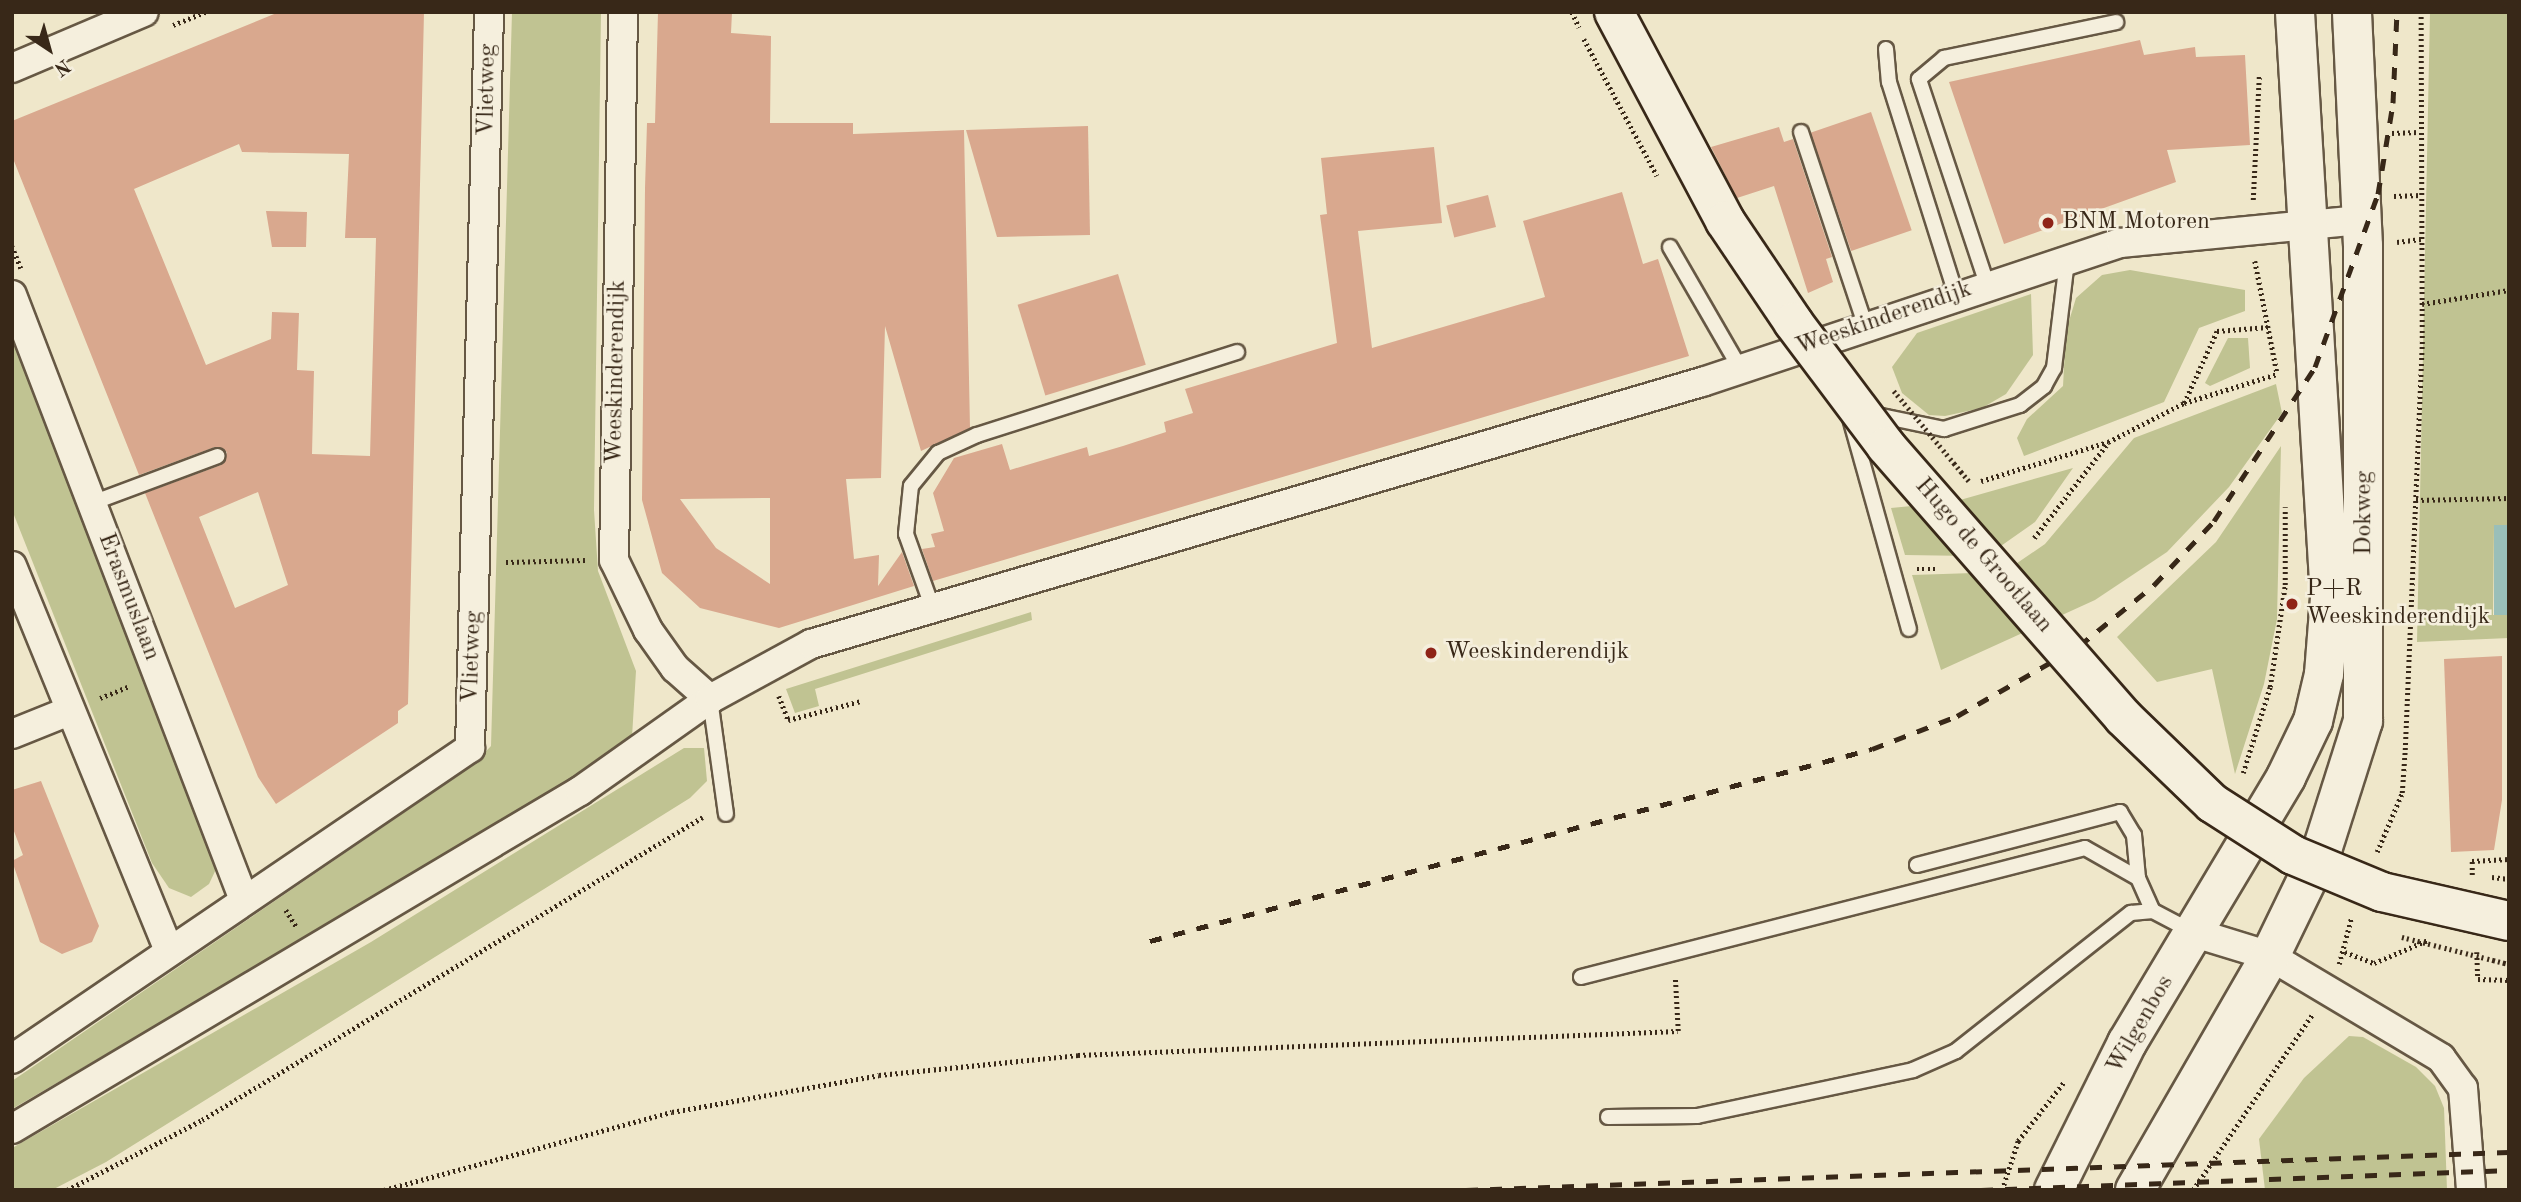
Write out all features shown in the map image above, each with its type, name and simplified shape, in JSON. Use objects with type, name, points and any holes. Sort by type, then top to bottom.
[{"type":"main road","name":"Hugo de Grootlaan","points":[[1614,12],[1719,210],[1793,322],[1886,446],[2123,717],[2212,803],[2293,855],[2382,892],[2509,922]]},
{"type":"main road","name":"Dokweg","points":[[2195,933],[2286,777],[2312,721],[2324,674],[2330,598],[2295,12]]},
{"type":"main road","name":"Dokweg","points":[[2270,956],[2323,847],[2363,721],[2362,220],[2352,12]]},
{"type":"main road","name":"Wilgenbos","points":[[2054,1190],[2127,1042],[2195,933]]},
{"type":"main road","points":[[2135,1190],[2270,956]]},
{"type":"street","points":[[12,68],[103,20],[144,12]]},
{"type":"street","name":"Vlietweg","points":[[12,1059],[470,748],[489,12]]},
{"type":"street","name":"Weeskinderendijk","points":[[623,12],[614,559],[648,630],[675,668],[710,699]]},
{"type":"street","name":"Weeskinderendijk","points":[[12,1129],[580,791],[710,699],[810,645],[1740,368],[1956,293],[2067,261],[2171,234],[2362,220]]},
{"type":"street","name":"Erasmuslaan","points":[[12,295],[244,900]]},
{"type":"street","points":[[12,566],[169,950]]},
{"type":"street","points":[[12,734],[69,710]]},
{"type":"street","points":[[2195,933],[2270,956],[2441,1058],[2463,1088],[2471,1190]]},
{"type":"lane","points":[[1987,284],[1919,79],[1944,58],[2116,22]]},
{"type":"lane","points":[[1886,49],[1889,82],[1956,293]]},
{"type":"lane","points":[[1801,132],[1865,324]]},
{"type":"lane","points":[[1670,247],[1740,368]]},
{"type":"lane","points":[[1844,397],[1877,417],[1944,429],[2020,405],[2043,386],[2054,368],[2067,261]]},
{"type":"lane","points":[[1828,337],[1909,629]]},
{"type":"lane","points":[[933,609],[906,534],[911,486],[938,453],[977,435],[1237,352]]},
{"type":"lane","points":[[92,503],[218,456]]},
{"type":"lane","points":[[710,699],[725,808]]},
{"type":"lane","points":[[1917,865],[2117,812],[2134,835],[2138,878],[2153,911]]},
{"type":"lane","points":[[1581,977],[2085,848],[2138,878]]},
{"type":"lane","points":[[1608,1117],[1697,1116],[1929,1065],[1971,1040],[2130,913],[2153,911],[2195,933]]},
{"type":"path","points":[[2419,447],[2422,304],[2421,12]]},
{"type":"path","points":[[2255,169],[2259,68]]},
{"type":"path","points":[[2254,252],[2279,386]]},
{"type":"path","points":[[2422,304],[2509,290]]},
{"type":"path","points":[[2184,403],[2217,331],[2268,327]]},
{"type":"path","points":[[1981,481],[2108,442],[2184,403],[2277,374]]},
{"type":"path","name":"Hugo de Grootlaan","points":[[1891,387],[1980,494]]},
{"type":"path","points":[[2034,538],[2108,442]]},
{"type":"path","points":[[2416,500],[2509,498]]},
{"type":"path","points":[[2234,771],[2243,779],[2270,687],[2284,585],[2285,503]]},
{"type":"path","points":[[518,562],[614,559]]},
{"type":"path","points":[[768,667],[789,720],[860,701]]},
{"type":"path","points":[[67,1190],[202,1120],[725,808]]},
{"type":"path","points":[[2369,850],[2381,855]]},
{"type":"path","points":[[2462,874],[2509,879]]},
{"type":"path","points":[[281,902],[300,932]]},
{"type":"path","points":[[2345,952],[2383,961],[2433,937]]},
{"type":"path","points":[[2477,940],[2478,979],[2509,980]]},
{"type":"path","points":[[384,1190],[660,1115],[902,1072],[1089,1054],[1678,1031],[1673,954]]},
{"type":"path","points":[[2193,1190],[2327,989]]},
{"type":"green space","points":[[512,12],[601,12],[594,510],[598,571],[636,671],[632,737],[570,784],[12,1109],[12,1081],[472,766],[491,746]]},
{"type":"green space","points":[[2430,12],[2509,12],[2509,525],[2494,527],[2493,615],[2509,615],[2509,638],[2417,642]]},
{"type":"green space","points":[[2130,270],[2245,290],[2245,311],[2199,328],[2164,402],[2024,456],[2017,438],[2027,419],[2063,386],[2066,331],[2076,298],[2102,275]]},
{"type":"green space","points":[[2031,294],[2033,355],[2006,394],[1982,408],[1945,416],[1929,415],[1902,393],[1892,367],[1917,333]]},
{"type":"green space","points":[[12,330],[218,865],[209,884],[191,897],[169,888],[152,863],[12,510]]},
{"type":"green space","points":[[2228,338],[2248,338],[2250,368],[2210,386],[2205,383]]},
{"type":"green space","points":[[2276,384],[2282,413],[2229,487],[2167,552],[2095,600],[1941,670],[1912,575],[2004,572],[2045,544],[2134,438]]},
{"type":"green space","points":[[2281,446],[2277,619],[2264,684],[2235,774],[2212,669],[2157,682],[2117,637],[2216,542]]},
{"type":"green space","points":[[2073,468],[2035,522],[1998,548],[1970,556],[1905,555],[1891,508],[1953,502]]},
{"type":"green space","points":[[1031,612],[1032,620],[815,689],[819,706],[795,713],[786,689]]},
{"type":"green space","points":[[684,748],[704,748],[707,781],[690,798],[106,1162],[52,1190],[12,1190],[14,1147],[371,942]]},
{"type":"green space","points":[[2349,1036],[2363,1037],[2416,1067],[2435,1086],[2444,1108],[2447,1190],[2265,1190],[2259,1139],[2304,1078]]},
{"type":"water","points":[[2494,525],[2509,525],[2509,615],[2494,615]]},
{"type":"building","points":[[279,12],[424,12],[408,704],[398,711],[398,723],[276,804],[258,777],[145,493],[221,465],[227,452],[215,447],[139,475],[12,156],[12,121]],"holes":[[[239,144],[242,152],[349,154],[345,238],[376,238],[370,456],[312,454],[314,371],[297,370],[299,313],[272,312],[271,339],[206,365],[134,189]],[[258,492],[288,585],[235,608],[199,517]]]},
{"type":"building","points":[[658,12],[732,12],[731,33],[771,36],[770,123],[853,123],[853,134],[964,130],[970,428],[921,451],[885,326],[881,478],[846,479],[854,559],[879,555],[878,586],[902,552],[914,586],[779,628],[700,608],[662,573],[642,500],[647,123],[655,123]],"holes":[[[770,498],[770,584],[716,548],[680,499]]]},
{"type":"building","points":[[2140,40],[2144,55],[2195,47],[2196,57],[2245,55],[2250,145],[2167,150],[2176,182],[2004,244],[1949,82]]},
{"type":"building","points":[[1871,112],[1912,230],[1851,251],[1810,133]]},
{"type":"building","points":[[1088,126],[1090,235],[997,237],[966,130]]},
{"type":"building","points":[[1779,127],[1784,142],[1793,139],[1832,257],[1826,259],[1833,282],[1808,293],[1774,186],[1737,198],[1711,147]]},
{"type":"building","points":[[1434,147],[1442,223],[1358,231],[1372,348],[1545,297],[1523,221],[1622,192],[1643,264],[1658,259],[1689,356],[933,581],[922,549],[935,547],[931,534],[944,531],[933,493],[954,458],[1002,444],[1010,470],[1087,447],[1089,456],[1123,446],[1166,432],[1164,422],[1193,413],[1185,389],[1337,343],[1320,215],[1327,214],[1321,158]]},
{"type":"building","points":[[1488,195],[1496,227],[1454,237],[1446,205]]},
{"type":"building","points":[[266,211],[307,212],[306,247],[272,247]]},
{"type":"building","points":[[1118,274],[1146,365],[1045,396],[1018,305]]},
{"type":"building","points":[[2502,656],[2502,800],[2494,850],[2451,852],[2444,659]]},
{"type":"building","points":[[41,781],[99,926],[92,942],[62,954],[40,942],[12,861],[23,855],[12,826],[12,790]]},
{"type":"railway","points":[[1150,941],[1872,749],[1957,716],[2079,646],[2154,585],[2214,521],[2315,367],[2378,194],[2393,103],[2397,12]]},
{"type":"railway","points":[[1466,1190],[2509,1152]]},
{"type":"railway","points":[[1981,1190],[2509,1170]]},
{"type":"place","name":"BNM Motoren","points":[[2048,223]]},
{"type":"place","name":"P+R Weeskinderendijk","points":[[2292,604]]},
{"type":"place","name":"Weeskinderendijk","points":[[1431,653]]}]
